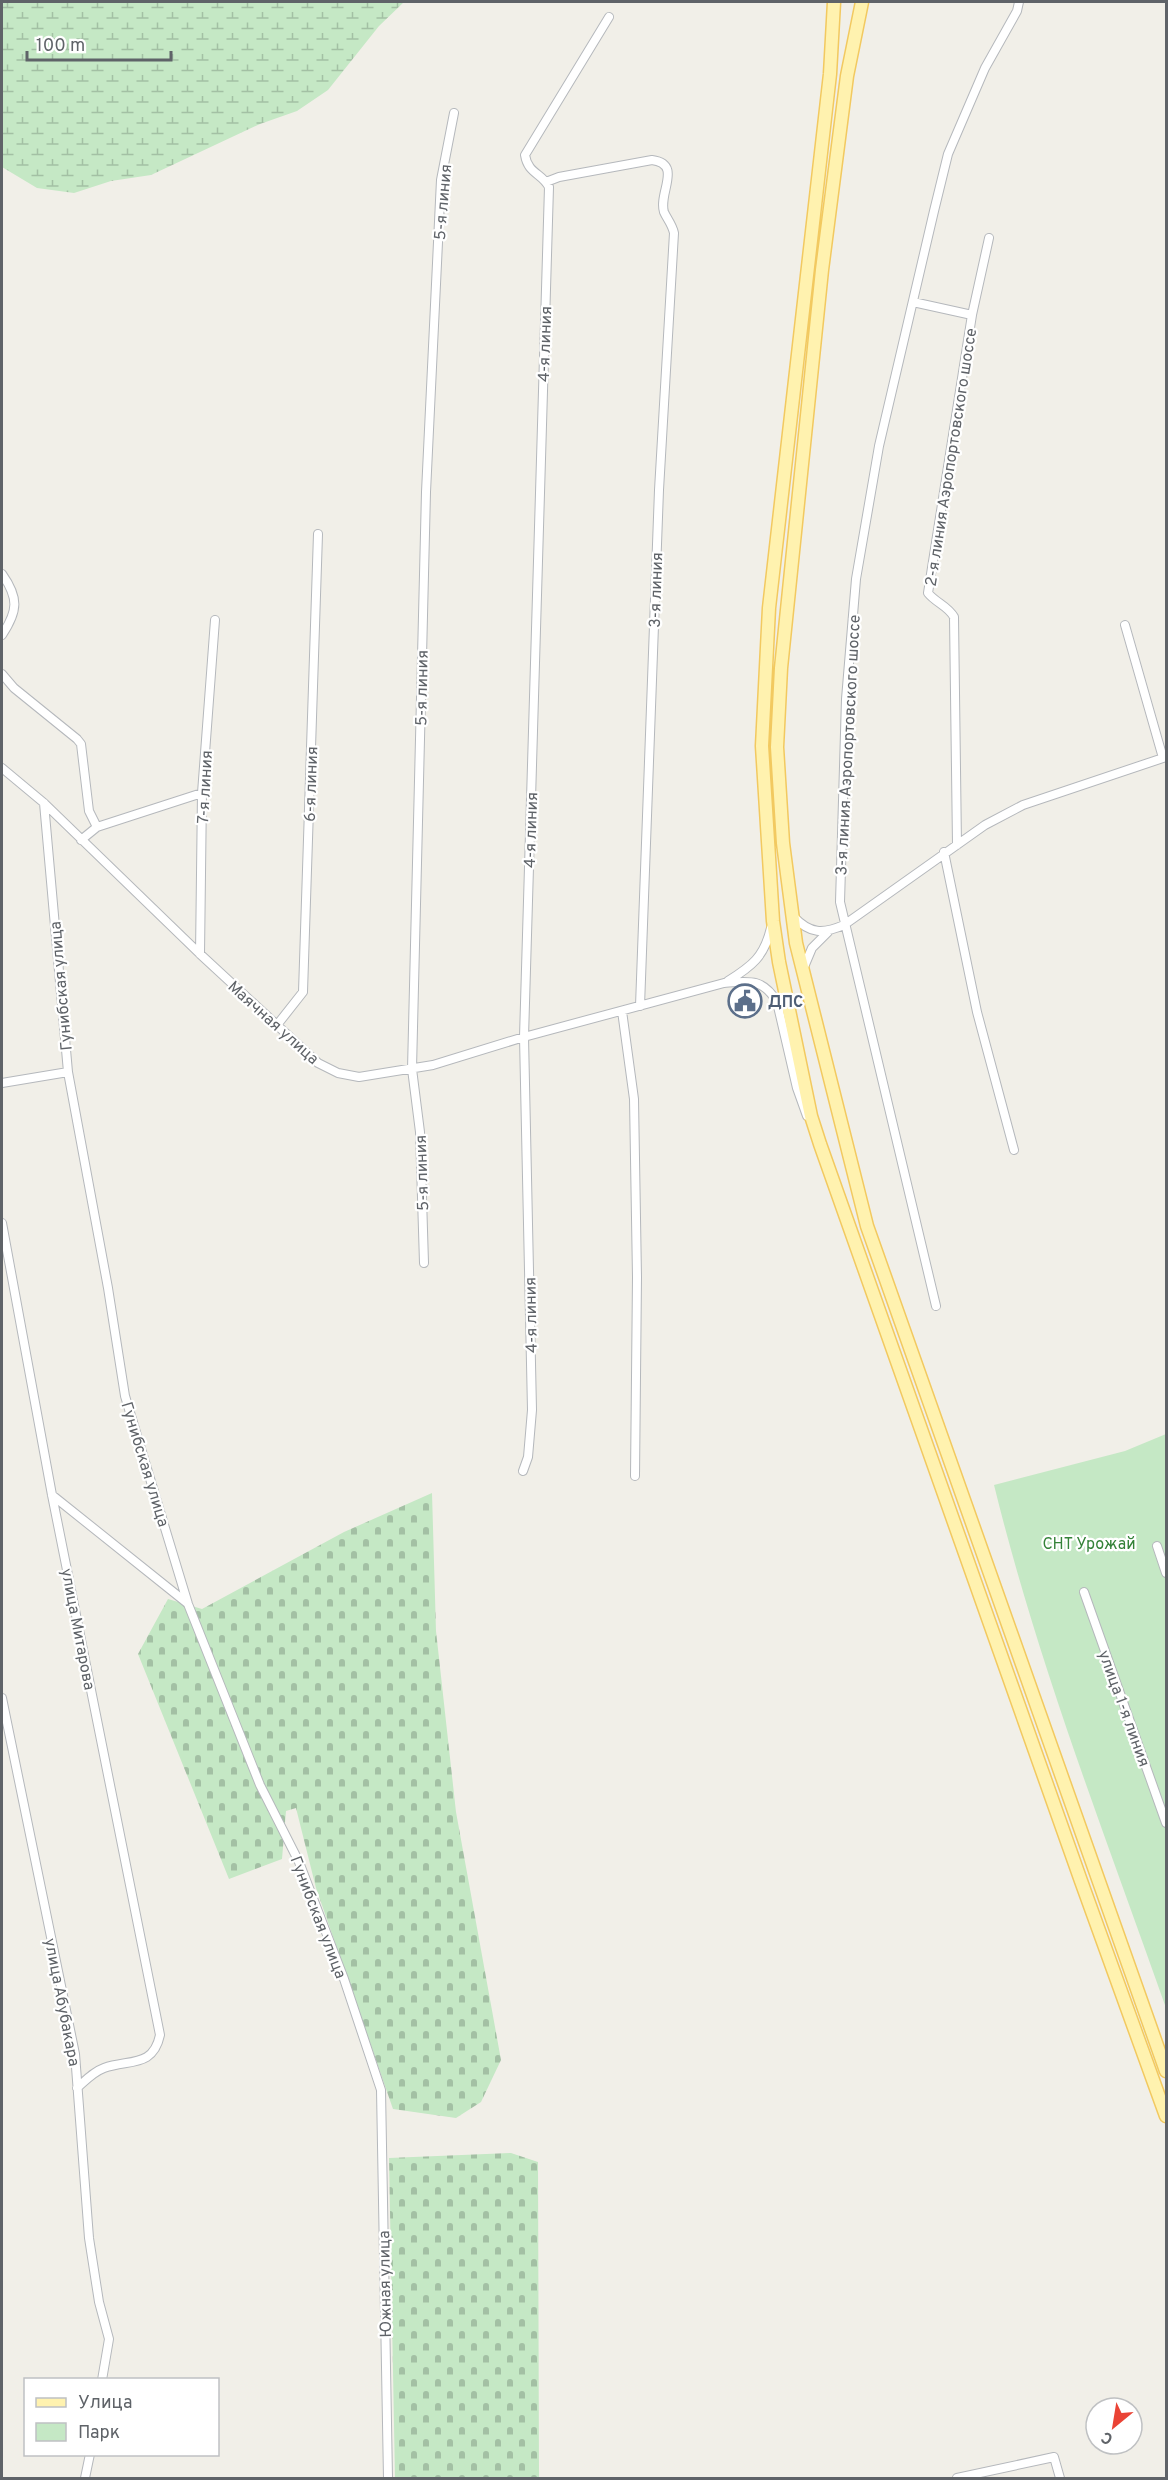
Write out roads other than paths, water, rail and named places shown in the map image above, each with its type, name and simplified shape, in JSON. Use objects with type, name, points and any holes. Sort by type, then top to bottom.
[{"type":"main road","points":[[834,2],[830,74],[770,608],[762,746],[773,921],[779,962],[811,1116],[820,1144],[1081,1881],[1167,2116]]},
{"type":"main road","points":[[862,2],[847,76],[822,270],[781,668],[777,747],[783,843],[792,915],[802,975],[867,1226],[1167,2071]]},
{"type":"street","name":"3-я линия Аэропортовского шоссе","points":[[936,1306],[840,902],[846,699],[856,579],[879,446],[941,182],[948,154],[985,68],[1017,11],[1019,2]]},
{"type":"street","points":[[548,184],[534,174],[525,155],[609,17]]},
{"type":"street","name":"5-я линия","points":[[424,1263],[420,1132],[412,1069],[426,492],[441,180],[454,113]]},
{"type":"street","name":"3-я линия","points":[[548,184],[559,177],[652,160],[659,161],[666,166],[669,172],[664,212],[672,224],[674,233],[659,490],[640,1006]]},
{"type":"street","name":"4-я линия","points":[[523,1471],[528,1457],[532,1410],[524,1037],[548,184]]},
{"type":"street","name":"2-я линия Аэропортовского шоссе","points":[[957,844],[954,617],[950,610],[934,601],[928,594],[972,315],[989,238]]},
{"type":"street","points":[[913,302],[972,315]]},
{"type":"street","name":"6-я линия","points":[[277,1025],[303,992],[318,534]]},
{"type":"street","points":[[2,574],[10,585],[15,609],[2,635]]},
{"type":"street","name":"7-я линия","points":[[200,954],[202,793],[215,620]]},
{"type":"street","points":[[802,975],[806,958],[812,948],[828,932],[844,926],[944,852],[986,825],[1023,806],[1165,758],[1125,626]]},
{"type":"street","points":[[2,674],[14,688],[81,744],[89,812],[97,827]]},
{"type":"street","name":"Маячная улица","points":[[2,768],[44,803],[200,954],[318,1063],[338,1073],[359,1077],[453,1060],[524,1037],[724,983]]},
{"type":"street","points":[[81,840],[97,827],[202,793]]},
{"type":"street","name":"Гунибская улица","points":[[44,803],[68,1072],[110,1299],[125,1396],[188,1604],[260,1785],[299,1862],[344,1979],[381,2090]]},
{"type":"street","points":[[944,852],[977,1012],[1014,1150]]},
{"type":"street","points":[[792,915],[810,930],[828,932]]},
{"type":"street","points":[[724,983],[752,967],[768,940],[773,921]]},
{"type":"street","points":[[724,983],[761,984],[774,996],[802,1105],[820,1144]]},
{"type":"street","points":[[622,1011],[634,1099],[637,1277],[635,1476]]},
{"type":"street","points":[[2,1083],[68,1072]]},
{"type":"street","name":"улица Митарова","points":[[2,1223],[52,1495],[160,2035],[158,2044],[150,2056],[143,2060],[101,2069],[77,2088]]},
{"type":"street","points":[[52,1495],[188,1604]]},
{"type":"street","points":[[1157,1546],[1167,1573]]},
{"type":"street","name":"улица 1-я линия","points":[[1084,1592],[1167,1824]]},
{"type":"street","name":"улица Абубакара","points":[[2,1698],[75,2054],[89,2238],[99,2302],[109,2339],[102,2378]]},
{"type":"street","name":"Южная улица","points":[[381,2090],[388,2478]]},
{"type":"street","points":[[85,2478],[90,2456]]},
{"type":"street","points":[[957,2478],[1054,2457],[1060,2478]]},
{"type":"place","name":"ДПС","points":[[745,1001]]},
{"type":"park label","name":"СНТ Урожай","points":[[1089,1543]]}]
